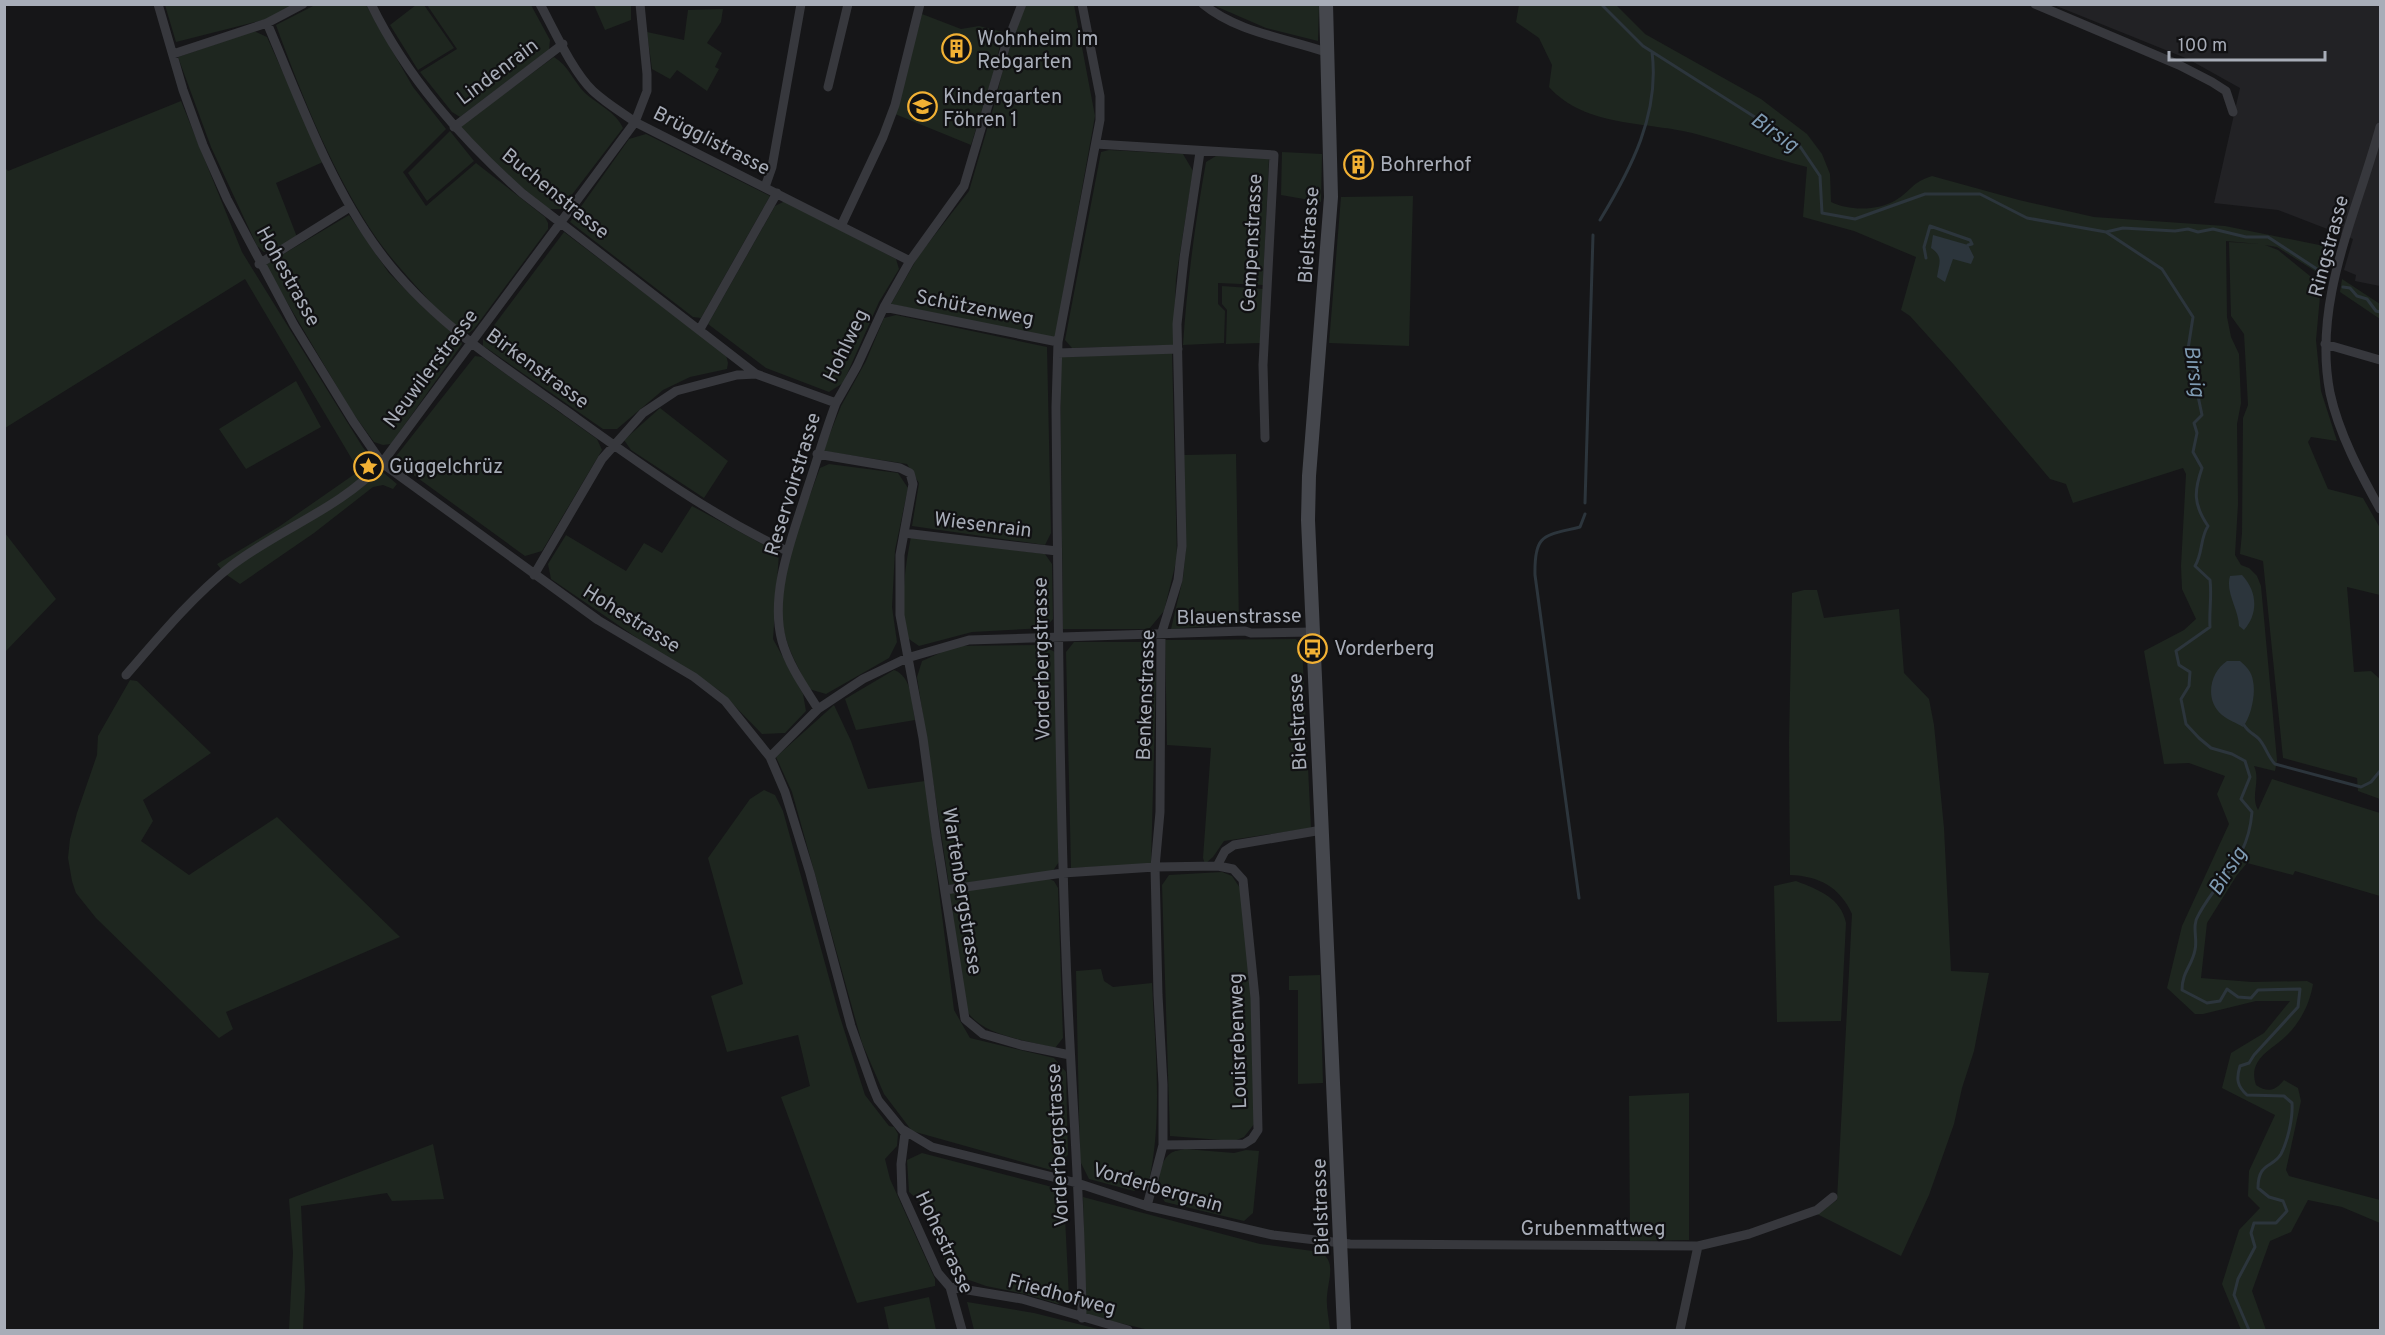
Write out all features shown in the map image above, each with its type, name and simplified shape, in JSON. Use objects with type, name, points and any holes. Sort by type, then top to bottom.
[{"type":"main road","name":"Bielstrasse","points":[[1326,4],[1331,197],[1309,476],[1308,520],[1344,1330]]},
{"type":"street","name":"Hohestrasse","points":[[158,4],[183,90],[203,145],[260,264],[307,347],[382,463],[598,620],[694,677],[725,701],[770,757],[785,792],[810,873],[856,1041],[878,1100],[905,1133],[901,1164],[902,1193],[938,1273],[950,1287],[962,1330]]},
{"type":"street","points":[[173,54],[267,23],[303,4]]},
{"type":"street","name":"Buchenstrasse","points":[[371,4],[408,68],[454,127],[522,193],[756,374]]},
{"type":"street","name":"Brügglistrasse","points":[[540,4],[582,77],[592,90],[635,122],[842,224],[910,261]]},
{"type":"street","name":"Neuwilerstrasse","points":[[126,675],[189,606],[232,565],[344,494],[382,463],[635,122],[646,91],[647,74],[640,4]]},
{"type":"street","points":[[765,187],[772,167],[801,4]]},
{"type":"street","points":[[828,87],[848,4]]},
{"type":"street","points":[[842,224],[883,137],[895,105],[920,4]]},
{"type":"street","name":"Hohlweg","points":[[534,575],[602,459],[643,413],[676,391],[737,375],[756,374],[836,404],[857,366],[884,307],[910,261],[964,186],[1005,48],[1022,4]]},
{"type":"street","name":"Vorderbergstrasse","points":[[1082,4],[1100,96],[1100,120],[1058,347],[1056,406],[1063,873],[1082,1318]]},
{"type":"street","points":[[1203,4],[1221,18],[1250,30],[1299,42],[1329,53]]},
{"type":"street","points":[[2036,4],[2179,65],[2212,82],[2226,92],[2233,112]]},
{"type":"street","name":"Birkenstrasse","points":[[267,23],[328,165],[350,207],[380,253],[405,283],[436,314],[471,343],[614,445],[743,531],[787,551]]},
{"type":"street","name":"Lindenrain","points":[[454,127],[563,44]]},
{"type":"street","name":"Ringstrasse","points":[[2380,127],[2332,288],[2325,344],[2330,393],[2344,436],[2362,477],[2380,509]]},
{"type":"street","name":"Gempenstrasse","points":[[1096,144],[1274,155],[1263,365],[1265,438]]},
{"type":"street","name":"Benkenstrasse","points":[[1147,1206],[1163,1145],[1155,867],[1160,812],[1161,635],[1178,580],[1182,546],[1177,324],[1184,258],[1200,152]]},
{"type":"street","points":[[700,329],[777,193]]},
{"type":"street","points":[[260,264],[350,207]]},
{"type":"street","name":"Schützenweg","points":[[884,307],[1058,347],[1178,349]]},
{"type":"street","points":[[2325,344],[2380,360]]},
{"type":"street","name":"Reservoirstrasse","points":[[818,709],[794,669],[782,641],[778,611],[787,551],[817,454],[836,404]]},
{"type":"street","name":"Wartenbergstrasse","points":[[817,454],[900,468],[910,473],[913,484],[900,555],[900,615],[923,738],[965,1019],[983,1034],[1070,1055]]},
{"type":"street","name":"Wiesenrain","points":[[904,533],[1057,552]]},
{"type":"street","name":"Blauenstrasse","points":[[770,757],[818,709],[863,679],[907,658],[969,640],[1245,631],[1251,633],[1312,632]]},
{"type":"street","points":[[1217,866],[1225,850],[1234,845],[1322,830]]},
{"type":"street","name":"Louisrebenweg","points":[[945,890],[1063,873],[1155,867],[1217,866],[1233,869],[1243,880],[1255,998],[1258,1130],[1252,1139],[1244,1144],[1163,1145]]},
{"type":"street","name":"Vorderbergrain","points":[[902,1129],[932,1148],[1077,1183],[1147,1206],[1273,1235],[1341,1243]]},
{"type":"street","name":"Grubenmattweg","points":[[1341,1243],[1698,1246],[1749,1234],[1817,1210],[1833,1197]]},
{"type":"street","points":[[1680,1330],[1698,1246]]},
{"type":"street","name":"Friedhofweg","points":[[950,1287],[1022,1299],[1128,1330]]},
{"type":"shaded area","points":[[165,5],[296,5],[271,18],[176,42]]},
{"type":"shaded area","points":[[315,5],[366,5],[413,87],[446,129],[403,172],[426,206],[476,163],[545,217],[548,223],[548,229],[469,333],[462,331],[444,317],[382,246],[346,189],[320,135],[276,25]]},
{"type":"shaded area","points":[[416,5],[424,5],[454,48],[418,70],[390,25]]},
{"type":"shaded area","points":[[427,5],[531,5],[550,40],[549,50],[460,117],[452,112],[420,72],[457,49]]},
{"type":"shaded area","points":[[594,5],[631,5],[631,20],[605,30]]},
{"type":"shaded area","points":[[1026,5],[1074,5],[1095,116],[1055,339],[891,304],[919,255],[969,191],[1006,57]]},
{"type":"shaded area","points":[[1213,5],[1319,5],[1318,41],[1266,28]]},
{"type":"shaded area","points":[[1519,5],[1616,5],[1645,34],[1761,99],[1807,134],[1822,154],[1830,174],[1831,202],[1838,205],[1872,208],[1889,204],[1925,178],[1932,176],[2019,200],[2094,217],[2225,226],[2334,248],[2326,278],[2277,247],[2265,245],[2278,250],[2321,285],[2316,340],[2321,391],[2337,441],[2311,437],[2308,442],[2328,489],[2363,498],[2380,528],[2380,595],[2347,587],[2354,672],[2371,671],[2380,679],[2380,799],[2358,791],[2357,778],[2283,758],[2263,561],[2240,554],[2243,418],[2248,405],[2244,334],[2231,316],[2229,242],[2259,244],[2226,241],[2227,317],[2231,337],[2239,354],[2241,403],[2237,424],[2238,504],[2235,555],[2241,565],[2249,568],[2257,576],[2261,586],[2277,760],[2275,771],[2254,766],[2256,805],[2258,810],[2272,779],[2380,813],[2380,896],[2295,871],[2293,875],[2247,863],[2207,923],[2201,978],[2252,982],[2307,981],[2313,984],[2301,1017],[2288,1034],[2258,1061],[2254,1076],[2256,1085],[2260,1088],[2271,1090],[2278,1087],[2284,1080],[2298,1088],[2301,1101],[2286,1170],[2289,1176],[2380,1200],[2380,1223],[2342,1207],[2308,1200],[2291,1232],[2270,1241],[2252,1291],[2266,1330],[2241,1330],[2222,1284],[2239,1230],[2260,1208],[2248,1196],[2249,1171],[2275,1115],[2222,1088],[2231,1053],[2264,1033],[2290,1001],[2256,1001],[2195,1014],[2167,988],[2182,926],[2229,824],[2217,794],[2225,776],[2189,763],[2164,764],[2144,651],[2184,630],[2196,619],[2182,589],[2186,474],[2183,468],[2073,503],[2066,484],[2050,479],[1955,366],[1910,316],[1901,310],[1916,257],[1854,231],[1803,217],[1807,167],[1696,134],[1599,116],[1581,110],[1564,100],[1549,87],[1552,65],[1539,38],[1516,22]]},
{"type":"shaded area","points":[[2054,5],[2380,5],[2380,286],[2355,281],[2356,275],[2344,270],[2353,239],[2278,210],[2214,203],[2240,88],[2188,59]]},
{"type":"shaded area","points":[[723,9],[721,22],[707,43],[722,53],[715,67],[719,69],[707,91],[677,70],[670,79],[652,69],[647,32],[684,40],[688,10]]},
{"type":"shaded area","points":[[922,14],[961,29],[979,26],[1003,32],[994,71],[971,145],[895,114]]},
{"type":"shaded area","points":[[254,31],[267,37],[323,162],[276,183],[297,237],[273,251],[264,252],[257,246],[211,147],[178,57]]},
{"type":"shaded area","points":[[554,57],[585,93],[611,113],[623,128],[561,209],[549,209],[500,170],[458,128]]},
{"type":"shaded area","points":[[181,101],[242,252],[362,446],[379,469],[397,484],[393,489],[383,485],[373,487],[314,533],[240,584],[224,573],[217,564],[280,526],[359,471],[245,279],[5,428],[4,167],[8,171]]},
{"type":"shaded area","points":[[450,131],[474,161],[427,201],[408,173]]},
{"type":"shaded area","points":[[646,134],[770,196],[701,318],[693,317],[570,222],[629,139]]},
{"type":"shaded area","points":[[1109,150],[1183,154],[1193,171],[1176,278],[1173,345],[1072,348],[1065,340],[1101,152]]},
{"type":"shaded area","points":[[1282,152],[1322,154],[1321,202],[1281,195]]},
{"type":"shaded area","points":[[1216,156],[1269,158],[1263,285],[1218,283],[1218,304],[1225,311],[1224,343],[1183,345],[1192,254],[1206,162]]},
{"type":"shaded area","points":[[1413,196],[1409,346],[1329,343],[1341,197]]},
{"type":"shaded area","points":[[785,201],[896,259],[899,269],[879,302],[843,383],[829,392],[766,368],[708,324],[775,206]]},
{"type":"shaded area","points":[[349,215],[389,273],[426,310],[460,339],[462,344],[391,444],[383,445],[374,442],[352,412],[265,265]]},
{"type":"shaded area","points":[[564,232],[726,355],[727,369],[690,377],[663,390],[617,429],[603,429],[483,346],[483,340]]},
{"type":"shaded area","points":[[1933,235],[1968,245],[1974,257],[1971,264],[1953,259],[1945,282],[1937,277],[1940,261],[1938,254],[1931,248]]},
{"type":"shaded area","points":[[2342,279],[2380,304],[2380,319],[2340,292]]},
{"type":"shaded area","points":[[1222,286],[1264,289],[1261,343],[1226,344],[1227,310],[1222,304]]},
{"type":"shaded area","points":[[896,315],[1047,347],[1051,533],[1045,545],[912,526],[919,483],[907,464],[823,451],[841,406],[866,361],[884,318]]},
{"type":"shaded area","points":[[1172,352],[1177,558],[1164,611],[1149,629],[1063,629],[1060,357]]},
{"type":"shaded area","points":[[475,356],[482,357],[597,439],[602,450],[542,551],[525,556],[393,460]]},
{"type":"shaded area","points":[[296,381],[321,427],[246,469],[219,429]]},
{"type":"shaded area","points":[[660,408],[728,461],[704,498],[631,450],[624,440]]},
{"type":"shaded area","points":[[1236,454],[1239,624],[1171,629],[1183,578],[1186,547],[1184,455]]},
{"type":"shaded area","points":[[829,464],[898,473],[908,488],[895,550],[892,607],[897,642],[889,658],[826,694],[809,689],[797,666],[783,625],[782,606],[788,566],[799,525],[820,468]]},
{"type":"shaded area","points":[[692,506],[779,553],[773,639],[803,694],[806,711],[785,733],[762,734],[720,691],[551,579],[548,564],[566,535],[626,571],[644,543],[662,553]]},
{"type":"shaded area","points":[[5,533],[56,599],[4,652]]},
{"type":"shaded area","points":[[911,537],[1045,554],[1052,564],[1053,619],[1045,628],[972,632],[919,646],[906,637],[904,624],[904,587]]},
{"type":"shaded area","points":[[2242,575],[2251,588],[2254,602],[2252,616],[2244,630],[2239,626],[2229,588],[2230,576]]},
{"type":"shaded area","points":[[1817,590],[1824,618],[1899,609],[1904,673],[1929,699],[1934,725],[1944,828],[1951,971],[1989,973],[1974,1051],[1954,1124],[1929,1195],[1901,1256],[1817,1214],[1837,1200],[1852,914],[1835,890],[1810,878],[1790,875],[1789,742],[1792,593]]},
{"type":"shaded area","points":[[1296,639],[1302,646],[1311,828],[1224,841],[1205,864],[1203,858],[1211,748],[1167,745],[1165,640]]},
{"type":"shaded area","points":[[1074,642],[1145,642],[1153,652],[1156,678],[1151,864],[1071,868],[1066,652]]},
{"type":"shaded area","points":[[1041,645],[1055,652],[1059,862],[1052,872],[949,885],[917,677],[922,661],[940,653],[947,646]]},
{"type":"shaded area","points":[[2227,661],[2240,661],[2248,670],[2254,686],[2252,705],[2243,727],[2216,709],[2211,694],[2213,679]]},
{"type":"shaded area","points":[[894,670],[900,673],[908,684],[915,720],[856,730],[845,699]]},
{"type":"shaded area","points":[[130,680],[137,681],[211,753],[143,800],[153,821],[141,841],[189,875],[277,817],[400,937],[226,1012],[233,1029],[219,1038],[96,918],[76,893],[72,881],[68,858],[70,839],[97,755],[98,736]]},
{"type":"shaded area","points":[[834,705],[851,741],[868,789],[925,781],[954,1010],[970,1038],[1054,1058],[1066,1072],[1068,1155],[1051,1170],[912,1131],[884,1094],[862,1043],[792,792],[776,757]]},
{"type":"shaded area","points":[[764,790],[775,795],[783,811],[839,1014],[865,1095],[898,1134],[897,1146],[885,1159],[890,1179],[935,1279],[935,1286],[857,1303],[781,1097],[810,1086],[798,1035],[727,1052],[711,996],[743,984],[708,858],[750,799]]},
{"type":"shaded area","points":[[1222,872],[1232,876],[1240,888],[1251,988],[1255,1123],[1244,1137],[1234,1141],[1170,1136],[1162,885],[1169,875]]},
{"type":"shaded area","points":[[1049,879],[1054,881],[1058,888],[1063,1038],[1055,1048],[993,1031],[973,1018],[966,1009],[949,893]]},
{"type":"shaded area","points":[[1796,881],[1834,901],[1846,923],[1841,1021],[1777,1022],[1774,886]]},
{"type":"shaded area","points":[[1101,969],[1104,981],[1113,987],[1152,983],[1157,1082],[1156,1132],[1149,1181],[1134,1191],[1089,1179],[1080,1161],[1076,971]]},
{"type":"shaded area","points":[[1320,975],[1323,1083],[1298,1084],[1298,990],[1289,990],[1289,976]]},
{"type":"shaded area","points":[[1689,1093],[1689,1240],[1630,1241],[1629,1096]]},
{"type":"shaded area","points":[[433,1144],[444,1199],[392,1201],[387,1193],[301,1206],[305,1289],[303,1330],[289,1330],[293,1253],[289,1199]]},
{"type":"shaded area","points":[[1185,1149],[1234,1153],[1246,1150],[1259,1151],[1253,1213],[1244,1221],[1165,1202],[1159,1184],[1163,1163],[1171,1153]]},
{"type":"shaded area","points":[[922,1153],[1052,1187],[1064,1196],[1069,1298],[1058,1304],[986,1286],[955,1275],[946,1265],[929,1209],[909,1192],[907,1160]]},
{"type":"shaded area","points":[[1083,1197],[1260,1244],[1320,1252],[1328,1260],[1330,1266],[1327,1309],[1330,1330],[1149,1330],[1086,1315]]},
{"type":"shaded area","points":[[929,1297],[936,1330],[889,1330],[884,1307]]},
{"type":"shaded area","points":[[967,1302],[1034,1313],[1102,1330],[974,1330]]},
{"type":"waterway","name":"Birsig","points":[[1601,4],[1643,46],[1799,145],[1820,176],[1822,213],[1855,219],[1925,194],[1980,194],[2027,218],[2106,232],[2162,269],[2193,317],[2188,349],[2202,415],[2194,423],[2197,433],[2193,452],[2202,468],[2196,497],[2208,526],[2195,566],[2210,580],[2210,627],[2176,651],[2179,665],[2190,672],[2189,686],[2181,699],[2186,724],[2199,738],[2211,748],[2232,754],[2245,761],[2250,777],[2241,799],[2252,812],[2245,843],[2239,856],[2207,900],[2197,918],[2195,950],[2184,978],[2182,990],[2207,1003],[2220,1001],[2227,989],[2238,997],[2251,998],[2258,990],[2300,989],[2298,1007],[2249,1063],[2240,1066],[2238,1075],[2239,1085],[2247,1095],[2284,1096],[2292,1103],[2291,1122],[2284,1148],[2278,1158],[2260,1174],[2258,1188],[2269,1197],[2283,1201],[2287,1211],[2276,1223],[2254,1223],[2251,1233],[2255,1247],[2238,1279],[2234,1295],[2249,1330]]},
{"type":"waterway","points":[[1600,220],[1641,140],[1652,97],[1652,52]]},
{"type":"waterway","points":[[1926,258],[1924,247],[1930,226],[1970,240],[1972,244],[1968,245]]},
{"type":"waterway","points":[[2106,232],[2123,228],[2175,231],[2188,229],[2198,232],[2213,229],[2246,237],[2268,237],[2323,273]]},
{"type":"waterway","points":[[1585,503],[1593,235]]},
{"type":"waterway","points":[[2343,287],[2350,288],[2357,296],[2367,299],[2376,311],[2380,312]]},
{"type":"waterway","points":[[1579,898],[1535,575],[1535,561],[1539,544],[1544,539],[1558,532],[1580,527],[1585,514]]},
{"type":"waterway","points":[[2244,725],[2259,739],[2275,764],[2361,787],[2371,782],[2380,771]]},
{"type":"place","name":"Wohnheim im Rebgarten","points":[[956,49]]},
{"type":"place","name":"Kindergarten Föhren 1","points":[[922,107]]},
{"type":"place","name":"Bohrerhof","points":[[1359,164]]},
{"type":"place","name":"Güggelchrüz","points":[[368,466]]},
{"type":"place","name":"Vorderberg","points":[[1313,648]]}]
